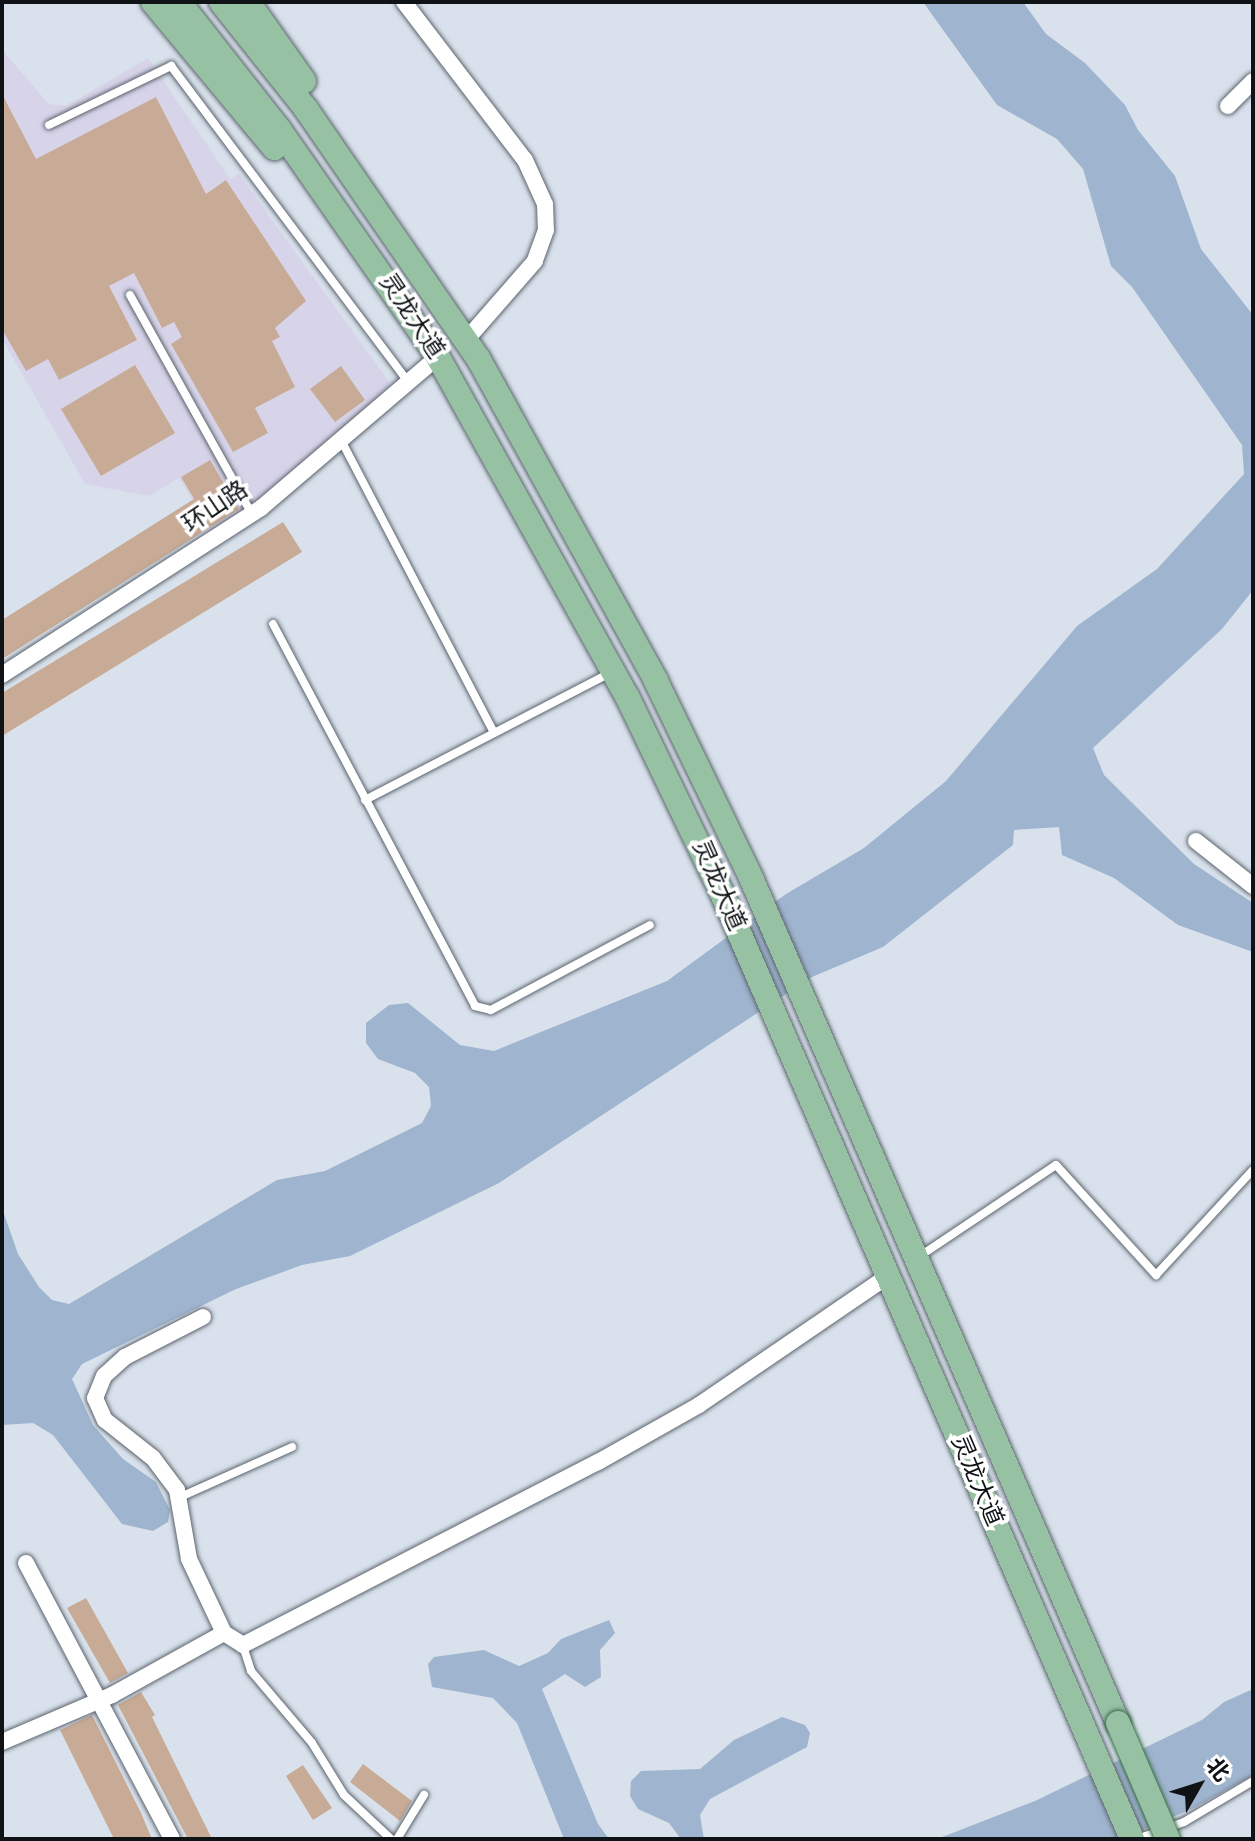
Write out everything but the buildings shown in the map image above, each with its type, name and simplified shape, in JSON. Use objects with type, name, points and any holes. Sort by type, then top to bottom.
[{"type":"main road","points":[[153,2],[327,218],[390,286]]},
{"type":"main road","name":"灵龙大道","points":[[179,2],[279,129],[438,357],[614,671],[726,903],[1086,1734],[1135,1839]]},
{"type":"main road","name":"灵龙大道","points":[[221,2],[298,98],[436,294],[591,556],[752,880],[1166,1834]]},
{"type":"main road","points":[[248,2],[353,154],[436,294]]},
{"type":"street","points":[[404,2],[525,160],[545,204],[543,240],[530,270],[466,340]]},
{"type":"street","points":[[1228,106],[1253,81]]},
{"type":"street","name":"环山路","points":[[2,675],[252,514],[342,442],[438,357]]},
{"type":"street","points":[[1196,841],[1253,886]]},
{"type":"street","points":[[203,1317],[125,1357],[104,1376],[95,1398],[105,1420],[166,1473],[178,1498],[189,1559],[224,1633],[243,1645],[632,1444],[888,1276]]},
{"type":"street","points":[[26,1563],[172,1839]]},
{"type":"street","points":[[2,1742],[101,1700],[224,1633]]},
{"type":"lane","points":[[49,125],[171,66],[409,383]]},
{"type":"lane","points":[[130,295],[252,514]]},
{"type":"lane","points":[[342,442],[494,733]]},
{"type":"lane","points":[[273,624],[471,1002],[481,1009],[491,1010],[650,925]]},
{"type":"lane","points":[[365,800],[614,671]]},
{"type":"lane","points":[[916,1258],[1056,1165],[1156,1275],[1253,1170]]},
{"type":"lane","points":[[178,1498],[292,1447]]},
{"type":"lane","points":[[243,1645],[251,1671],[312,1743],[344,1795],[391,1839]]},
{"type":"lane","points":[[1135,1839],[1166,1834],[1253,1781]]},
{"type":"lane","points":[[397,1839],[424,1795]]},
{"type":"shaded area","points":[[2,50],[49,104],[66,106],[148,58],[230,179],[239,174],[390,383],[358,422],[264,498],[211,531],[179,478],[149,496],[85,484],[2,339]]},
{"type":"water","points":[[923,2],[1023,2],[1046,34],[1085,63],[1125,105],[1138,130],[1175,176],[1201,249],[1253,315],[1253,590],[1222,629],[1093,748],[1104,775],[1194,864],[1253,903],[1253,952],[1178,925],[1114,878],[1062,855],[1059,827],[1014,830],[1013,845],[883,947],[812,977],[499,1183],[350,1256],[302,1265],[236,1289],[82,1364],[72,1379],[93,1425],[123,1459],[156,1482],[170,1510],[168,1522],[153,1531],[122,1524],[53,1435],[33,1423],[2,1425],[2,1208],[18,1254],[39,1287],[52,1300],[69,1304],[277,1180],[325,1171],[422,1123],[431,1106],[429,1087],[415,1073],[378,1059],[366,1043],[366,1023],[389,1005],[408,1003],[460,1045],[494,1051],[667,981],[786,894],[864,848],[946,781],[1077,626],[1157,569],[1244,474],[1242,445],[1132,287],[1111,266],[1083,169],[1057,139],[997,105]]},
{"type":"water","points":[[609,1620],[615,1633],[600,1650],[601,1677],[585,1687],[565,1674],[542,1689],[598,1824],[609,1839],[564,1839],[517,1723],[493,1698],[432,1687],[428,1664],[434,1657],[484,1650],[519,1666],[548,1653],[561,1639]]},
{"type":"water","points":[[1253,1689],[1253,1775],[1194,1808],[1120,1839],[937,1839],[1035,1801],[1202,1720],[1224,1702]]},
{"type":"water","points":[[782,1717],[805,1725],[810,1733],[807,1747],[710,1799],[700,1815],[704,1839],[681,1839],[669,1823],[638,1809],[630,1796],[631,1781],[641,1771],[700,1769],[734,1740]]}]
